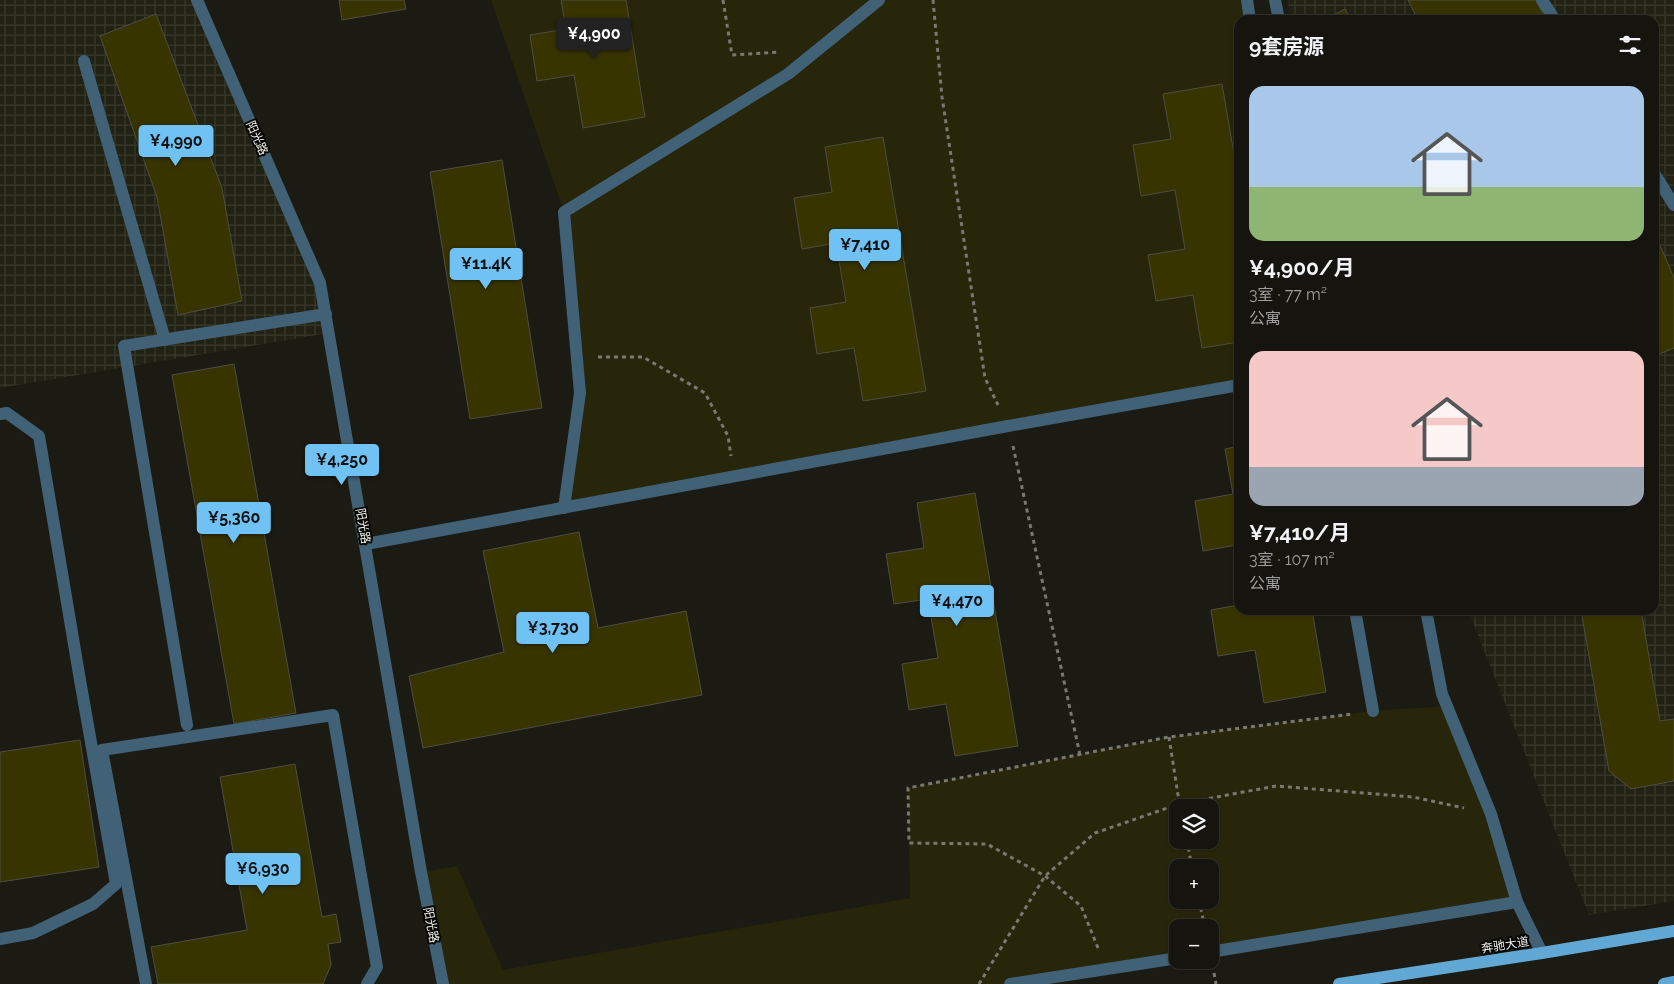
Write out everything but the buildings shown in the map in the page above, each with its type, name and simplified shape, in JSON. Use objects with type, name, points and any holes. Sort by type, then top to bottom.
[{"type":"main road","name":"奔驰大道","points":[[1339,984],[1674,931]]},
{"type":"main road","points":[[1664,984],[1674,982]]},
{"type":"street","name":"阳光路","points":[[197,0],[320,283],[420,862],[443,984]]},
{"type":"street","points":[[564,508],[580,393],[564,212],[788,74],[879,0]]},
{"type":"street","points":[[1247,0],[1249,15]]},
{"type":"street","points":[[1275,0],[1278,15]]},
{"type":"street","points":[[1542,0],[1551,15]]},
{"type":"street","points":[[84,61],[165,340]]},
{"type":"street","points":[[1659,181],[1674,205]]},
{"type":"street","points":[[187,725],[124,346],[326,314]]},
{"type":"street","points":[[366,544],[1234,386]]},
{"type":"street","points":[[0,414],[7,413],[39,436],[116,884],[94,904],[34,934],[0,939]]},
{"type":"street","points":[[1356,615],[1373,711]]},
{"type":"street","points":[[1427,615],[1442,694],[1491,814],[1517,902],[1542,953]]},
{"type":"street","points":[[146,984],[102,750],[333,715],[377,967],[367,984]]},
{"type":"street","points":[[1219,951],[1517,902]]},
{"type":"street","points":[[1010,984],[1169,959]]},
{"type":"path","points":[[723,0],[732,54],[780,51]]},
{"type":"path","points":[[932,0],[942,97],[985,378],[1008,426],[1080,755]]},
{"type":"path","points":[[577,357],[643,357],[705,393],[728,436],[734,477]]},
{"type":"path","points":[[1106,969],[1081,906],[1045,876],[987,844],[909,843],[908,788],[1169,737],[1373,711]]},
{"type":"path","points":[[1169,737],[1179,799]]},
{"type":"path","points":[[1214,799],[1276,786],[1413,798],[1491,814]]},
{"type":"path","points":[[979,984],[1045,876],[1095,833],[1169,809]]},
{"type":"shaded area","points":[[0,0],[197,0],[320,283],[329,333],[0,388]]},
{"type":"shaded area","points":[[491,0],[1247,0],[1249,15],[1234,15],[1234,386],[564,508],[580,393],[564,212]]},
{"type":"shaded area","points":[[1288,0],[1674,0],[1674,901],[1589,915],[1470,615],[1659,615],[1659,15],[1290,15]]},
{"type":"shaded area","points":[[1446,706],[1517,902],[1219,951],[1219,919],[1169,919],[1169,959],[1010,984],[443,984],[421,872],[457,866],[503,970],[910,898],[908,788],[1169,737],[1373,711]]}]
